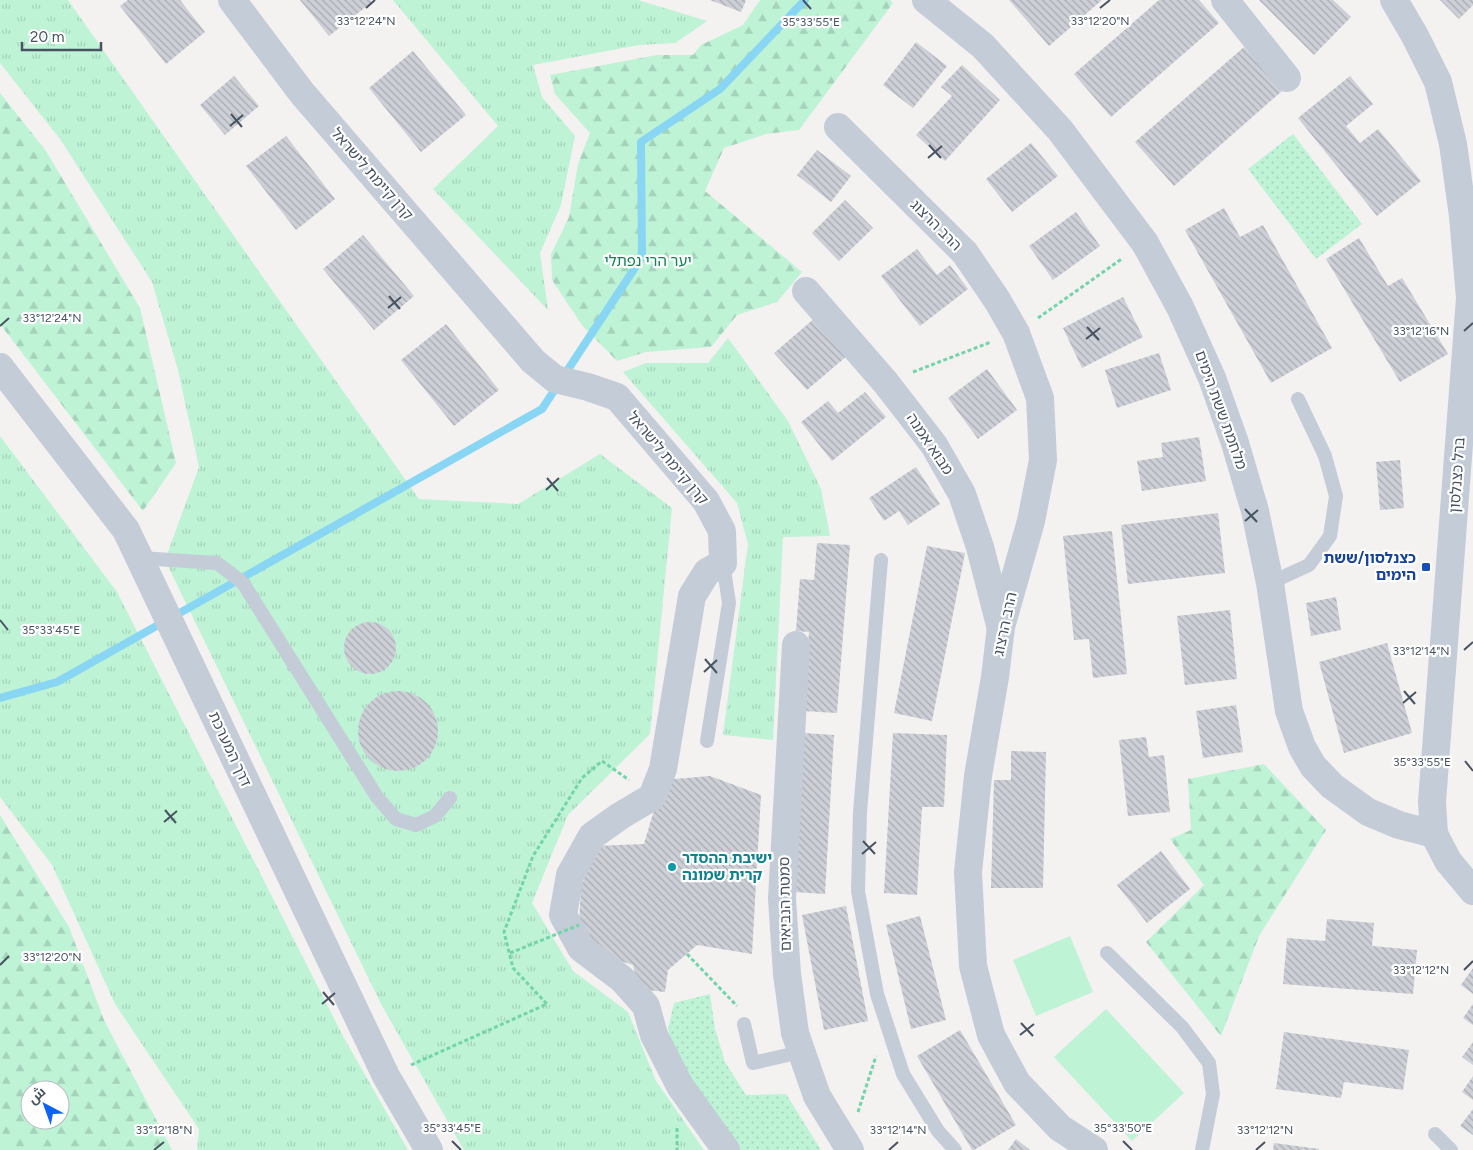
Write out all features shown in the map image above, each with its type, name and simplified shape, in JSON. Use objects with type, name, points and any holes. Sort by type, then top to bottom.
[{"type":"street","name":"קרן קיימת לישראל","points":[[232,0],[302,93],[533,361],[555,379],[588,387],[616,397],[623,405],[706,501],[722,531],[723,563]]},
{"type":"street","name":"מלחמת ששת הימים","points":[[926,0],[983,46],[1060,130],[1145,243],[1180,307],[1212,378],[1235,443],[1255,511],[1270,583],[1289,711],[1302,747],[1313,766],[1332,786],[1368,812],[1398,825],[1434,834]]},
{"type":"street","points":[[1226,0],[1286,78]]},
{"type":"street","name":"ברל כצנלסון","points":[[1394,0],[1438,82],[1453,144],[1463,216],[1470,298],[1432,802],[1434,834],[1448,861],[1473,891]]},
{"type":"street","name":"הרב הרצוג","points":[[838,127],[965,253],[997,300],[1016,333],[1040,398],[1043,460],[1031,521],[1001,627],[995,677],[978,776],[968,872],[973,966],[991,1035],[1017,1083],[1060,1128],[1094,1150]]},
{"type":"street","name":"מבוא אמנה","points":[[806,291],[886,382],[934,444],[962,494],[980,547],[1001,627]]},
{"type":"street","name":"דרך המערכת","points":[[0,367],[126,530],[386,1076],[428,1150]]},
{"type":"street","points":[[723,563],[707,572],[692,596],[664,769],[652,797],[620,816],[592,836],[570,876],[563,915],[581,948],[622,979],[646,1006],[654,1035],[680,1086],[726,1150]]},
{"type":"street","name":"סמטת הנביאים","points":[[796,646],[782,899],[787,974],[794,1033],[816,1096],[849,1148]]},
{"type":"lane","points":[[1270,583],[1309,565],[1330,536],[1334,512],[1336,496],[1325,456],[1298,399]]},
{"type":"lane","points":[[140,558],[217,563],[243,583],[377,797],[396,819],[416,825],[435,816],[450,798]]},
{"type":"lane","points":[[881,560],[860,812],[858,891],[877,994],[903,1074],[938,1131],[955,1150]]},
{"type":"lane","points":[[707,741],[728,603],[723,563]]},
{"type":"lane","points":[[1107,953],[1182,1027],[1209,1062],[1213,1094],[1202,1150]]},
{"type":"lane","points":[[744,1024],[753,1063],[801,1052]]},
{"type":"lane","points":[[1435,1134],[1451,1150]]},
{"type":"path","points":[[386,1076],[547,1004],[513,968],[504,932],[533,856],[582,778],[602,761],[620,773]]},
{"type":"path","points":[[510,953],[579,925]]},
{"type":"path","points":[[687,954],[741,1010],[744,1024]]},
{"type":"path","points":[[849,1148],[886,1022]]},
{"type":"green space","points":[[0,0],[68,0],[419,499],[518,504],[600,454],[672,508],[650,734],[568,815],[532,903],[573,971],[628,1012],[656,1081],[704,1150],[464,1150],[381,1004],[165,560],[199,467],[178,370],[152,282],[60,139],[0,63]]},
{"type":"green space","points":[[393,0],[638,0],[707,21],[675,43],[639,45],[533,65],[542,97],[575,136],[561,205],[540,253],[548,310],[433,189],[498,126]]},
{"type":"green space","name":"יער הרי נפתלי","points":[[760,0],[890,0],[893,3],[799,130],[766,134],[724,148],[705,191],[802,272],[777,302],[737,315],[711,347],[646,352],[617,361],[582,325],[552,280],[551,254],[569,217],[578,164],[590,133],[555,94],[550,75],[657,55],[693,55],[701,45],[743,25]]},
{"type":"green space","points":[[0,93],[46,151],[140,308],[176,463],[143,511],[0,324]]},
{"type":"green space","points":[[1293,134],[1362,224],[1316,259],[1248,169]]},
{"type":"green space","points":[[728,338],[788,421],[821,489],[830,536],[783,537],[773,740],[723,735],[748,544],[737,503],[623,372],[646,363],[708,363]]},
{"type":"green space","points":[[0,436],[117,592],[344,1038],[408,1150],[197,1150],[199,1129],[115,1004],[52,865],[0,797]]},
{"type":"green space","points":[[1264,764],[1326,830],[1259,936],[1221,1036],[1146,942],[1204,885],[1170,839],[1191,830],[1188,779]]},
{"type":"green space","points":[[0,815],[69,927],[104,1020],[172,1150],[0,1150]]},
{"type":"green space","points":[[1070,936],[1093,992],[1036,1016],[1013,960]]},
{"type":"green space","points":[[710,994],[715,1029],[725,1062],[746,1095],[786,1094],[821,1150],[736,1150],[680,1072],[668,1029],[674,1003]]},
{"type":"green space","points":[[1106,1009],[1184,1093],[1132,1141],[1054,1057]]},
{"type":"building","points":[[128,0],[180,0],[205,32],[166,64],[120,6]]},
{"type":"building","points":[[300,0],[370,0],[372,2],[329,36]]},
{"type":"building","points":[[710,0],[746,0],[741,12]]},
{"type":"building","points":[[1009,0],[1102,0],[1049,46]]},
{"type":"building","points":[[1159,0],[1199,0],[1219,23],[1111,117],[1074,74]]},
{"type":"building","points":[[1259,0],[1333,0],[1351,17],[1314,55]]},
{"type":"building","points":[[1440,0],[1473,0],[1473,5],[1459,19]]},
{"type":"building","points":[[916,42],[947,66],[913,108],[883,85]]},
{"type":"building","points":[[1244,47],[1282,91],[1174,186],[1135,142]]},
{"type":"building","points":[[413,51],[466,115],[421,152],[369,88]]},
{"type":"building","points":[[962,65],[1000,100],[945,161],[916,135],[952,96],[941,87]]},
{"type":"building","points":[[234,76],[259,106],[225,135],[200,105]]},
{"type":"building","points":[[1350,76],[1373,104],[1346,126],[1360,143],[1378,129],[1421,181],[1377,216],[1298,118]]},
{"type":"building","points":[[286,136],[335,199],[296,230],[246,166]]},
{"type":"building","points":[[1031,143],[1058,176],[1012,212],[986,179]]},
{"type":"building","points":[[817,150],[851,176],[831,202],[797,175]]},
{"type":"building","points":[[845,200],[873,228],[839,261],[812,233]]},
{"type":"building","points":[[1224,208],[1240,237],[1263,225],[1332,348],[1271,383],[1185,230]]},
{"type":"building","points":[[1076,212],[1100,246],[1053,280],[1029,246]]},
{"type":"building","points":[[363,235],[414,296],[374,330],[323,269]]},
{"type":"building","points":[[1359,238],[1388,286],[1402,278],[1448,354],[1400,382],[1326,259]]},
{"type":"building","points":[[917,249],[937,275],[950,265],[968,289],[920,326],[881,276]]},
{"type":"building","points":[[1123,297],[1143,337],[1082,368],[1063,328]]},
{"type":"building","points":[[816,317],[848,355],[807,390],[774,353]]},
{"type":"building","points":[[446,324],[499,390],[454,426],[401,360]]},
{"type":"building","points":[[1159,353],[1171,390],[1117,408],[1105,370]]},
{"type":"building","points":[[987,369],[1017,410],[978,439],[948,398]]},
{"type":"building","points":[[865,392],[886,417],[832,461],[801,422],[828,401],[838,413]]},
{"type":"building","points":[[1199,437],[1206,481],[1142,491],[1137,461],[1163,457],[1161,443]]},
{"type":"building","points":[[1400,460],[1404,508],[1380,510],[1376,462]]},
{"type":"building","points":[[916,467],[940,504],[908,525],[899,511],[884,521],[869,498]]},
{"type":"building","points":[[1218,513],[1225,573],[1128,584],[1121,525]]},
{"type":"building","points":[[1112,531],[1127,674],[1093,678],[1089,639],[1074,640],[1063,536]]},
{"type":"building","points":[[817,543],[850,545],[837,713],[803,711],[809,632],[796,631],[800,579],[814,580]]},
{"type":"building","points":[[927,546],[965,553],[932,721],[894,713]]},
{"type":"building","points":[[1336,597],[1341,630],[1311,636],[1306,603]]},
{"type":"building","points":[[1230,610],[1237,679],[1185,685],[1177,616]]},
{"type":"building","points":[[365,622],[375,622],[389,629],[396,643],[396,653],[389,667],[375,674],[365,674],[355,670],[348,663],[344,653],[344,643],[348,633],[355,626]]},
{"type":"building","points":[[1387,643],[1412,733],[1344,753],[1319,662]]},
{"type":"building","points":[[398,691],[413,694],[426,703],[435,716],[438,731],[435,746],[426,759],[413,768],[398,771],[383,768],[370,759],[361,746],[358,731],[361,716],[370,703],[383,694]]},
{"type":"building","points":[[1236,705],[1243,752],[1203,758],[1196,711]]},
{"type":"building","points":[[803,733],[834,735],[825,894],[794,892]]},
{"type":"building","points":[[893,733],[947,735],[944,807],[922,807],[917,895],[884,893]]},
{"type":"building","points":[[1146,737],[1149,757],[1164,755],[1170,812],[1128,816],[1119,740]]},
{"type":"building","points":[[1011,751],[1046,752],[1043,888],[991,888],[994,780],[1011,780]]},
{"type":"building","name":"ישיבת ההסדר קרית שמונה","points":[[710,776],[761,795],[752,954],[697,945],[668,970],[665,992],[638,989],[633,965],[593,952],[579,925],[581,888],[595,846],[644,844],[663,780]]},
{"type":"building","points":[[1161,851],[1190,889],[1147,923],[1117,885]]},
{"type":"building","points":[[846,906],[868,1021],[824,1030],[802,915]]},
{"type":"building","points":[[920,916],[946,1020],[911,1029],[886,925]]},
{"type":"building","points":[[1327,919],[1374,923],[1372,946],[1417,950],[1413,994],[1283,984],[1287,938],[1325,941]]},
{"type":"building","points":[[1473,968],[1473,994],[1461,985]]},
{"type":"building","points":[[1473,1004],[1473,1025],[1463,1018]]},
{"type":"building","points":[[960,1030],[1016,1125],[974,1150],[972,1150],[917,1056]]},
{"type":"building","points":[[1284,1032],[1409,1050],[1403,1090],[1344,1082],[1341,1098],[1276,1089]]},
{"type":"building","points":[[1473,1042],[1473,1065],[1462,1057]]},
{"type":"building","points":[[1473,1076],[1473,1100],[1462,1092]]},
{"type":"building","points":[[1473,1109],[1473,1135],[1460,1126]]},
{"type":"building","points":[[1016,1139],[1030,1150],[1008,1150]]},
{"type":"building","points":[[1274,1143],[1319,1149],[1319,1150],[1273,1150]]},
{"type":"waterway","points":[[0,698],[57,682],[542,409],[642,257],[641,142],[720,89],[805,0]]},
{"type":"place","name":"כצנלסון/ששת הימים","points":[[1426,567]]},
{"type":"place","name":"ישיבת ההסדר קרית שמונה","points":[[672,867]]}]
